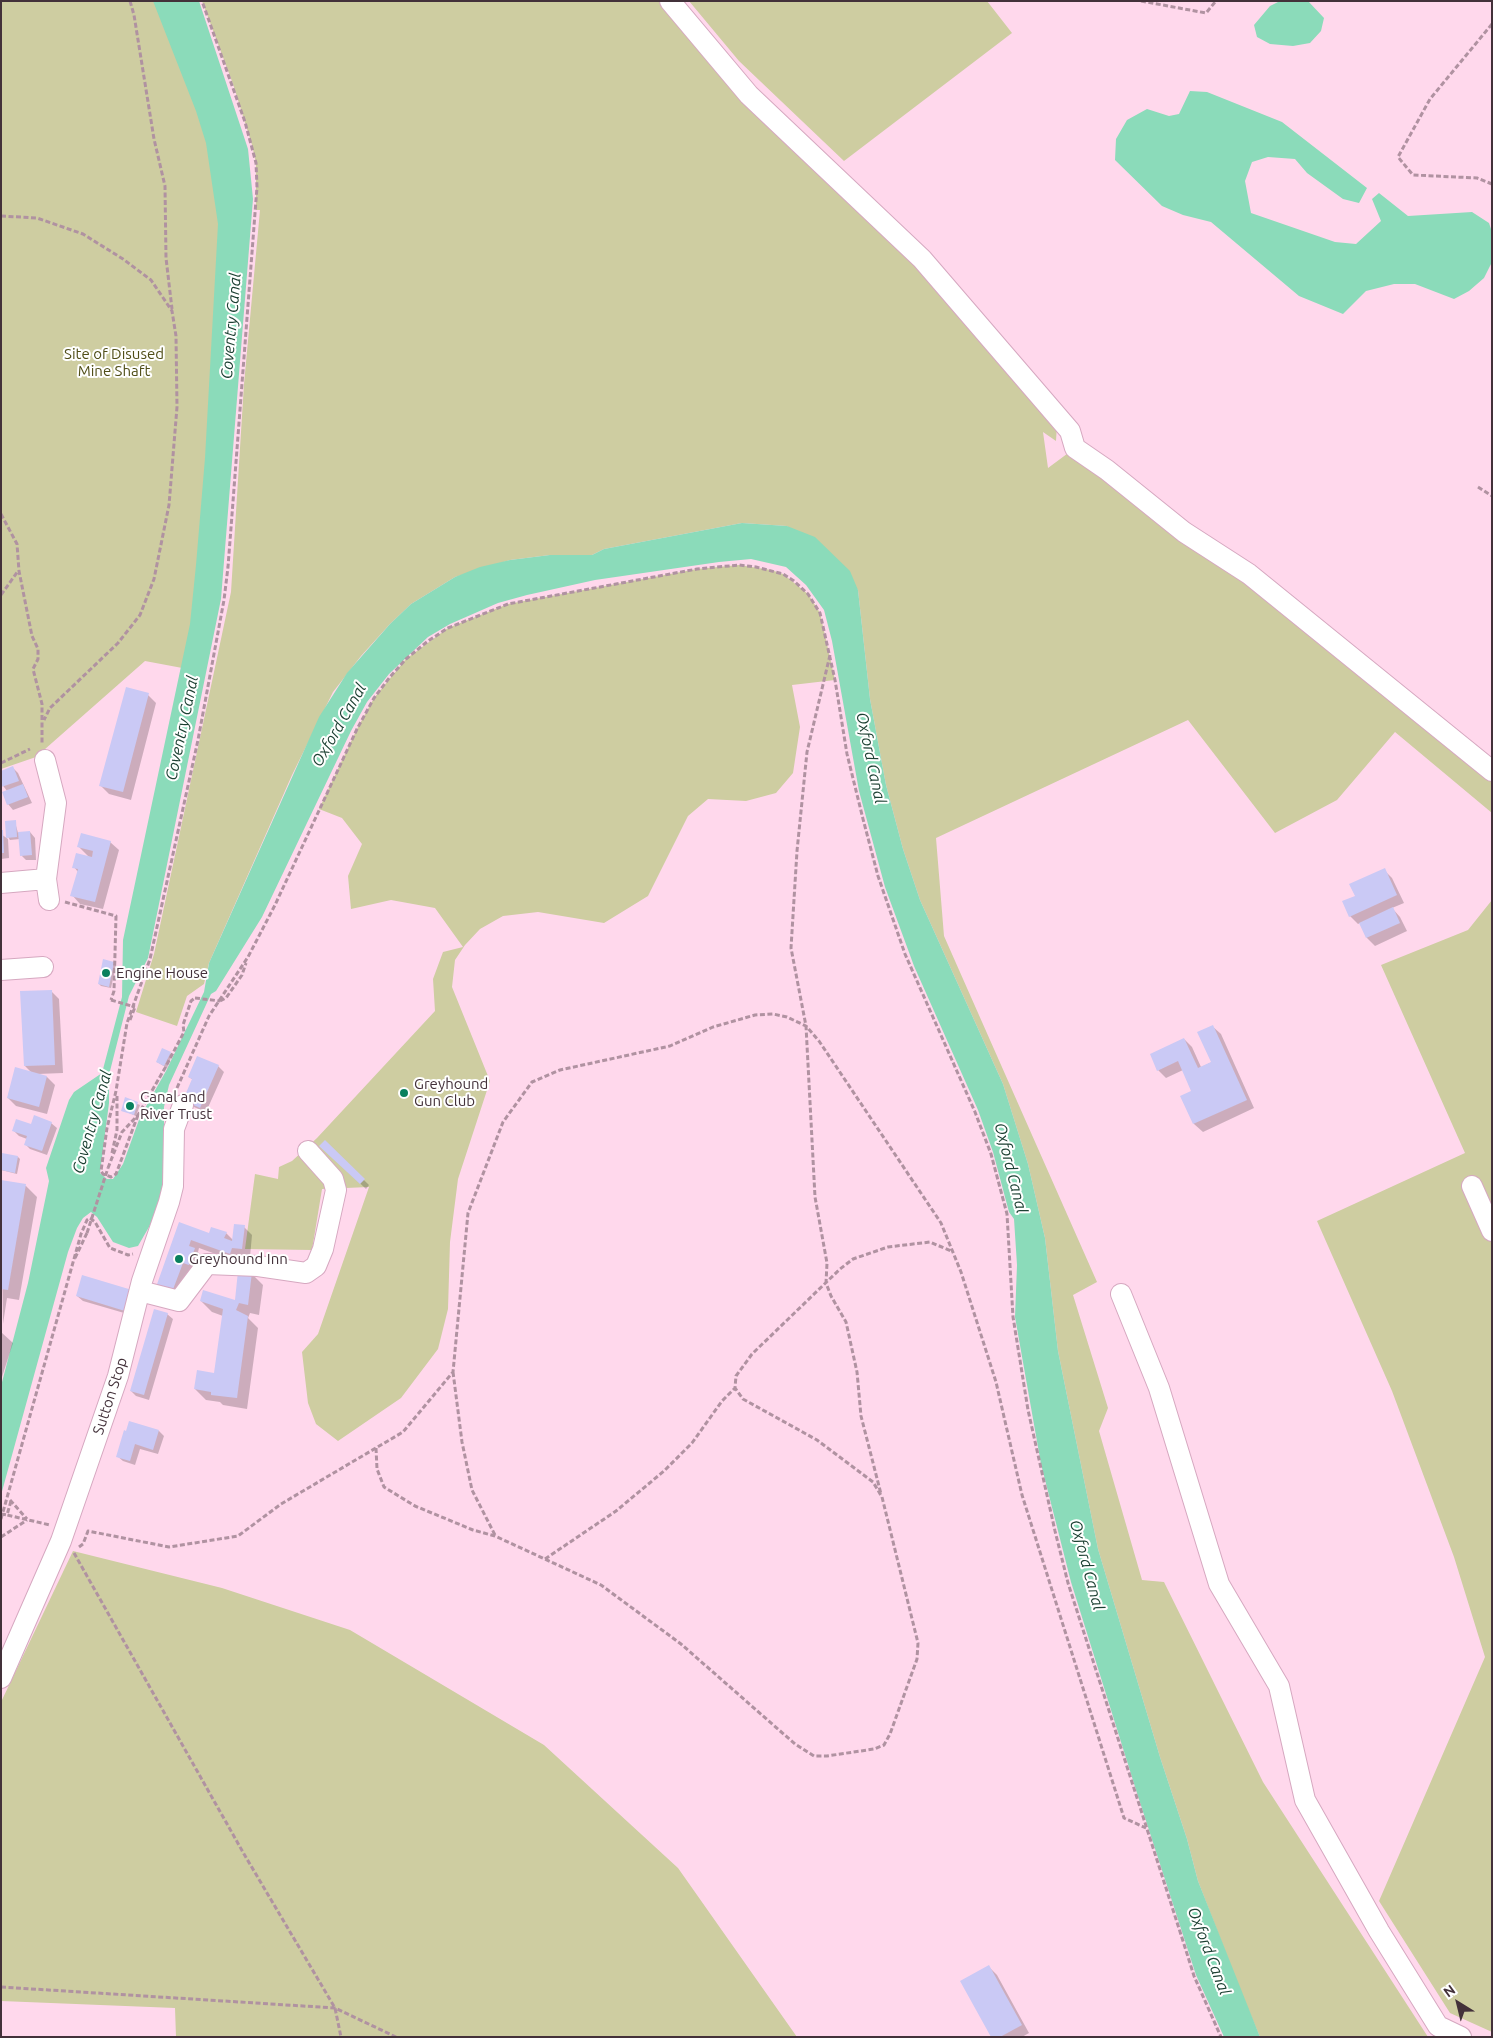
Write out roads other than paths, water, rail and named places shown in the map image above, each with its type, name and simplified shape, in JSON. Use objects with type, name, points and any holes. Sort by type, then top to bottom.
[{"type":"street","points":[[670,1],[749,95],[922,260],[1070,431],[1075,448],[1107,470],[1184,532],[1249,574],[1492,771]]},
{"type":"street","points":[[43,751],[56,803],[46,879],[49,900]]},
{"type":"street","points":[[1,883],[46,879]]},
{"type":"street","points":[[1,970],[43,967]]},
{"type":"street","name":"Sutton Stop","points":[[1,1678],[69,1548],[140,1292],[169,1202],[172,1186],[174,1129],[179,1098]]},
{"type":"street","points":[[140,1292],[179,1301],[207,1264],[258,1266],[306,1273],[316,1266],[336,1190],[333,1179],[308,1151]]},
{"type":"street","points":[[1472,1186],[1492,1231]]},
{"type":"street","points":[[1121,1294],[1160,1388],[1219,1584],[1279,1686],[1305,1800],[1379,1931],[1438,2026],[1461,2037]]},
{"type":"water","points":[[153,1],[199,1],[248,149],[253,199],[221,599],[148,958],[129,996],[109,1075],[109,1103],[100,1173],[107,1179],[113,1179],[123,1164],[140,1117],[166,1071],[204,992],[209,963],[319,717],[347,673],[390,624],[411,604],[455,577],[480,567],[510,560],[550,555],[592,555],[604,549],[742,523],[787,526],[815,537],[850,571],[858,590],[870,699],[886,785],[903,849],[920,900],[1003,1084],[1028,1164],[1045,1238],[1058,1351],[1098,1549],[1160,1757],[1187,1839],[1198,1881],[1260,2037],[1224,2037],[1196,1975],[1136,1790],[1071,1582],[1041,1464],[1015,1317],[1017,1265],[1014,1219],[1009,1212],[993,1152],[978,1110],[914,966],[885,887],[859,791],[832,641],[824,610],[806,585],[786,567],[751,559],[719,562],[595,580],[527,595],[498,603],[450,624],[428,637],[389,674],[367,702],[351,731],[262,917],[216,991],[211,994],[169,1085],[164,1107],[164,1185],[161,1201],[149,1227],[138,1246],[129,1248],[113,1242],[97,1217],[91,1212],[83,1218],[77,1228],[68,1252],[1,1495],[1,1386],[28,1283],[49,1181],[46,1168],[69,1100],[74,1092],[102,1073],[122,997],[123,940],[190,624],[205,458],[218,224],[206,143],[196,111]]},
{"type":"water","points":[[1280,1],[1308,1],[1324,18],[1321,31],[1310,43],[1293,46],[1270,44],[1257,37],[1254,25],[1270,6]]},
{"type":"water","points":[[1190,91],[1207,92],[1282,122],[1367,188],[1359,203],[1343,199],[1307,173],[1295,159],[1268,157],[1252,162],[1245,181],[1251,213],[1335,242],[1356,244],[1381,221],[1372,199],[1379,193],[1408,216],[1472,212],[1489,223],[1492,232],[1492,262],[1484,278],[1469,291],[1454,299],[1415,284],[1394,284],[1366,291],[1343,314],[1299,296],[1211,222],[1183,215],[1162,206],[1115,160],[1116,139],[1127,120],[1147,109],[1169,116],[1179,114]]},
{"type":"place","name":"Engine House","points":[[106,973]]},
{"type":"place","name":"Greyhound Gun Club","points":[[404,1093]]},
{"type":"place","name":"Canal and River Trust","points":[[130,1106]]},
{"type":"place","name":"Greyhound Inn","points":[[179,1259]]},
{"type":"water label","name":"Coventry Canal","points":[[231,326]]},
{"type":"water label","name":"Oxford Canal","points":[[339,725]]},
{"type":"water label","name":"Coventry Canal","points":[[182,728]]},
{"type":"water label","name":"Oxford Canal","points":[[871,758]]},
{"type":"water label","name":"Coventry Canal","points":[[92,1122]]},
{"type":"water label","name":"Oxford Canal","points":[[1011,1168]]},
{"type":"water label","name":"Oxford Canal","points":[[1087,1565]]},
{"type":"water label","name":"Oxford Canal","points":[[1209,1951]]},
{"type":"park label","name":"Site of Disused Mine Shaft","points":[[114,362]]}]
